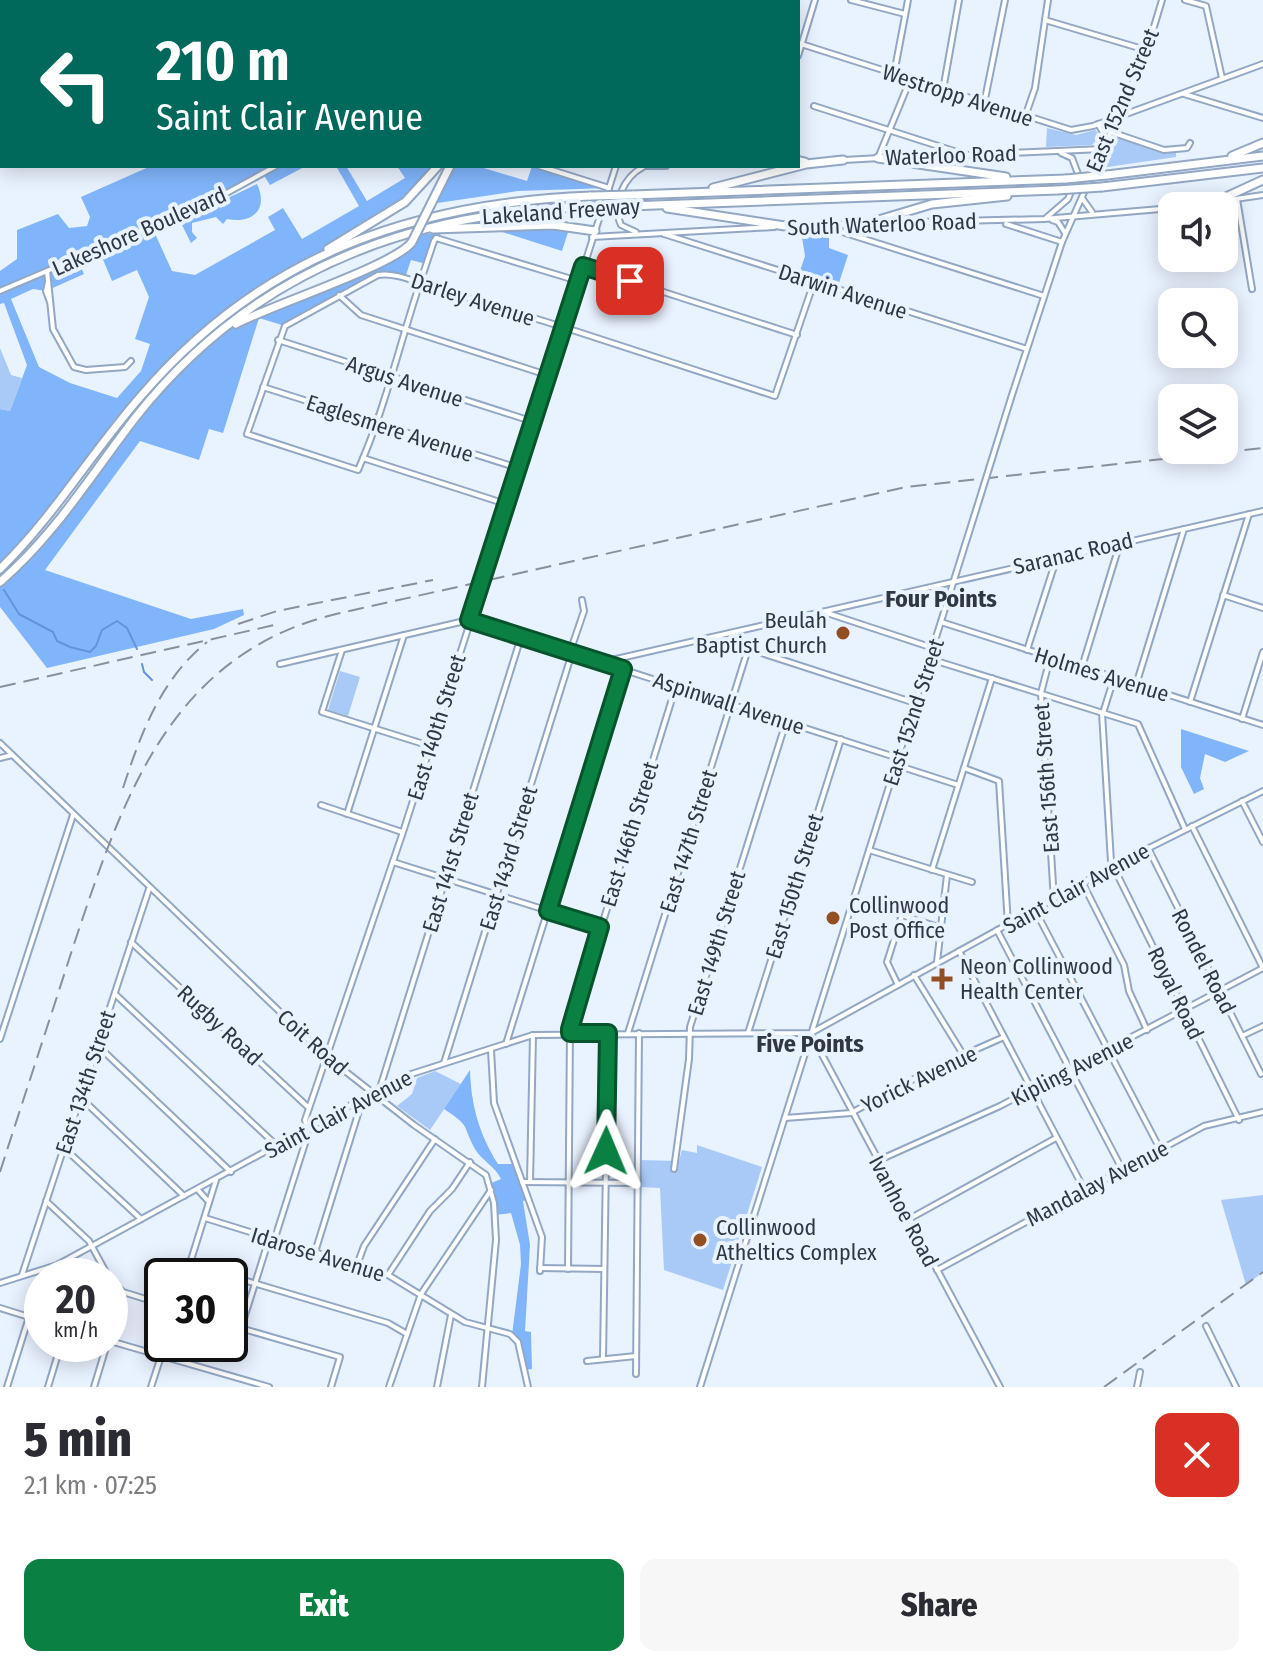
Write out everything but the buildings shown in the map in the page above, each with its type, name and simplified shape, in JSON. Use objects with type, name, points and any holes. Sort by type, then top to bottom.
[{"type":"highway","points":[[1216,162],[1263,143]]},
{"type":"highway","name":"Lakeland Freeway","points":[[0,569],[52,515],[121,420],[172,361],[231,311],[309,261],[393,226],[437,213],[491,203],[591,196],[1066,179],[1263,156]]},
{"type":"highway","points":[[878,158],[930,164],[964,173],[1053,179]]},
{"type":"highway","points":[[800,166],[843,160]]},
{"type":"highway","points":[[309,261],[405,202],[436,168]]},
{"type":"highway","points":[[216,335],[275,305],[394,258],[412,242],[449,168]]},
{"type":"highway","points":[[695,192],[790,168]]},
{"type":"highway","name":"Lakeland Freeway","points":[[0,582],[60,520],[151,399],[216,335],[301,277],[348,254],[403,233],[486,214],[587,207],[1027,192],[1102,187],[1263,168]]},
{"type":"highway","points":[[1237,192],[1263,180]]},
{"type":"highway","points":[[865,224],[932,204],[1027,192]]},
{"type":"highway","points":[[629,206],[703,211],[785,226]]},
{"type":"highway","points":[[403,233],[454,227],[538,225],[594,234]]},
{"type":"street","points":[[800,44],[815,0]]},
{"type":"street","points":[[851,0],[905,14]]},
{"type":"street","points":[[894,74],[908,0]]},
{"type":"street","points":[[943,90],[959,0]]},
{"type":"street","points":[[984,104],[1005,0]]},
{"type":"street","points":[[1025,117],[1035,88],[1048,0]]},
{"type":"street","name":"East 152nd Street","points":[[700,1387],[1044,296],[1065,234],[1147,50],[1162,0]]},
{"type":"street","points":[[1185,0],[1206,6],[1222,78]]},
{"type":"street","points":[[1045,20],[1064,23],[1147,50]]},
{"type":"street","name":"Westropp Avenue","points":[[800,44],[1071,130],[1098,124],[1119,114]]},
{"type":"street","points":[[1119,114],[1263,64]]},
{"type":"street","points":[[878,158],[910,80]]},
{"type":"street","points":[[1181,93],[1263,118]]},
{"type":"street","points":[[814,106],[966,155]]},
{"type":"street","points":[[1098,124],[1107,141]]},
{"type":"street","points":[[1111,132],[1164,150],[1180,149],[1190,143]]},
{"type":"street","name":"Waterloo Road","points":[[800,160],[1103,149]]},
{"type":"street","points":[[1045,219],[1059,211],[1068,199],[1078,174],[1072,158],[1053,151]]},
{"type":"street","name":"Lakeshore Boulevard","points":[[0,291],[214,200],[272,168]]},
{"type":"street","points":[[545,168],[609,188]]},
{"type":"street","name":"East 140th Street","points":[[248,1306],[308,1134],[309,1108],[403,832],[615,168]]},
{"type":"street","points":[[638,168],[625,181],[617,212],[621,225],[640,233]]},
{"type":"street","points":[[1238,199],[1263,195]]},
{"type":"street","points":[[1082,196],[1088,210],[1098,214]]},
{"type":"street","points":[[1238,205],[1252,289]]},
{"type":"street","name":"South Waterloo Road","points":[[594,234],[1045,219],[1158,209]]},
{"type":"street","points":[[1045,219],[1058,222],[1065,234]]},
{"type":"street","points":[[864,238],[865,224]]},
{"type":"street","points":[[1006,224],[1062,242]]},
{"type":"street","points":[[700,230],[698,237],[702,246]]},
{"type":"street","points":[[839,231],[1044,296]]},
{"type":"street","name":"Darwin Avenue","points":[[658,232],[1027,349]]},
{"type":"street","points":[[278,340],[247,434],[357,470],[436,238],[578,281]]},
{"type":"street","points":[[583,266],[797,335],[814,282]]},
{"type":"street","points":[[47,271],[46,291],[57,339],[74,367],[86,370],[125,367],[131,361]]},
{"type":"street","name":"Darley Avenue","points":[[278,340],[291,321],[378,275],[394,274],[775,396],[797,335]]},
{"type":"street","points":[[339,295],[361,315],[548,375]]},
{"type":"street","name":"Argus Avenue","points":[[278,340],[532,422]]},
{"type":"street","name":"Eaglesmere Avenue","points":[[263,387],[518,468]]},
{"type":"street","points":[[363,458],[506,504]]},
{"type":"street","name":"Saranac Road","points":[[603,662],[1263,511]]},
{"type":"street","points":[[1190,702],[1249,514]]},
{"type":"street","points":[[1136,685],[1184,529]]},
{"type":"street","points":[[1082,668],[1120,543]]},
{"type":"street","points":[[1027,650],[1057,557]]},
{"type":"street","points":[[1223,595],[1263,608]]},
{"type":"street","name":"East 143rd Street","points":[[443,1064],[584,611],[582,600]]},
{"type":"street","points":[[822,611],[933,648]]},
{"type":"street","points":[[280,664],[469,620]]},
{"type":"street","name":"Aspinwall Avenue","points":[[469,620],[898,758]]},
{"type":"street","name":"Holmes Avenue","points":[[941,622],[1263,725]]},
{"type":"street","points":[[347,814],[404,635]]},
{"type":"street","points":[[709,636],[915,703]]},
{"type":"street","name":"East 141st Street","points":[[380,1088],[521,637]]},
{"type":"street","name":"East 147th Street","points":[[628,1033],[748,649]]},
{"type":"street","points":[[342,650],[322,712],[430,746]]},
{"type":"street","points":[[1242,719],[1263,652]]},
{"type":"street","name":"East 156th Street","points":[[1050,658],[1041,693],[1054,900]]},
{"type":"street","points":[[930,659],[1138,724],[1185,829]]},
{"type":"street","points":[[506,1044],[623,669]]},
{"type":"street","points":[[932,870],[992,678]]},
{"type":"street","points":[[1113,866],[1103,713],[1114,678]]},
{"type":"street","name":"East 146th Street","points":[[568,1269],[570,1033],[676,686]]},
{"type":"street","name":"East 149th Street","points":[[674,1169],[690,1033],[786,722]]},
{"type":"street","name":"East 150th Street","points":[[748,1033],[841,739]]},
{"type":"street","name":"Coit Road","points":[[0,743],[327,1057],[470,1162],[486,1175],[491,1190]]},
{"type":"street","points":[[0,758],[12,755]]},
{"type":"street","points":[[896,765],[959,785]]},
{"type":"street","points":[[964,768],[998,778],[1008,925]]},
{"type":"street","name":"Saint Clair Avenue","points":[[0,1283],[57,1265],[380,1088],[533,1035],[811,1033],[1113,866],[1263,791]]},
{"type":"street","points":[[1242,801],[1263,842]]},
{"type":"street","points":[[321,805],[403,832]]},
{"type":"street","points":[[0,1039],[73,815]]},
{"type":"street","points":[[1192,826],[1263,968]]},
{"type":"street","name":"Rondel Road","points":[[1148,848],[1261,1071]]},
{"type":"street","points":[[869,850],[972,882]]},
{"type":"street","points":[[393,862],[600,927]]},
{"type":"street","name":"Royal Road","points":[[1113,866],[1239,1120]]},
{"type":"street","points":[[937,962],[947,875]]},
{"type":"street","points":[[1083,884],[1124,965],[1129,991],[1147,1030]]},
{"type":"street","name":"East 134th Street","points":[[22,1276],[149,889]]},
{"type":"street","points":[[854,899],[941,928]]},
{"type":"street","points":[[1035,910],[1160,1149]]},
{"type":"street","points":[[898,985],[887,962],[902,915]]},
{"type":"street","points":[[997,930],[1122,1169]]},
{"type":"street","name":"Rugby Road","points":[[131,942],[309,1108]]},
{"type":"street","points":[[959,951],[1084,1189]]},
{"type":"street","name":"Kipling Avenue","points":[[877,1161],[1071,1071],[1263,968]]},
{"type":"street","points":[[914,975],[964,1056]]},
{"type":"street","points":[[115,994],[277,1145]]},
{"type":"street","points":[[1242,1036],[1263,1026]]},
{"type":"street","points":[[603,1359],[608,1033]]},
{"type":"street","points":[[636,1374],[639,1033]]},
{"type":"street","name":"Ivanhoe Road","points":[[811,1033],[1000,1387]]},
{"type":"street","points":[[530,1182],[533,1035]]},
{"type":"street","name":"Yorick Avenue","points":[[785,1118],[851,1113],[1004,1037]]},
{"type":"street","points":[[97,1045],[231,1172]]},
{"type":"street","points":[[491,1050],[494,1103],[542,1237],[540,1269],[604,1269]]},
{"type":"street","points":[[80,1097],[184,1196]]},
{"type":"street","points":[[315,1253],[363,1098]]},
{"type":"street","name":"Mandalay Avenue","points":[[937,1270],[1204,1126],[1263,1112]]},
{"type":"street","points":[[909,1219],[1056,1138]]},
{"type":"street","points":[[357,1265],[364,1246],[435,1139]]},
{"type":"street","points":[[64,1148],[142,1220]]},
{"type":"street","points":[[388,1275],[430,1211],[470,1162]]},
{"type":"street","points":[[192,1258],[216,1180]]},
{"type":"street","points":[[522,1182],[638,1183]]},
{"type":"street","points":[[198,1190],[209,1203]]},
{"type":"street","points":[[389,1387],[421,1294],[491,1190]]},
{"type":"street","points":[[482,1387],[485,1328],[496,1240],[491,1190]]},
{"type":"street","points":[[46,1201],[92,1246],[98,1258]]},
{"type":"street","name":"Idarose Avenue","points":[[205,1218],[388,1275],[451,1315],[514,1337],[528,1387]]},
{"type":"street","points":[[248,1283],[388,1323],[407,1334]]},
{"type":"street","points":[[0,1308],[24,1315]]},
{"type":"street","points":[[437,1387],[451,1315]]},
{"type":"street","points":[[1206,1326],[1236,1387]]},
{"type":"street","points":[[248,1330],[340,1357],[331,1387]]},
{"type":"street","points":[[7,1387],[24,1333]]},
{"type":"street","points":[[587,1361],[636,1356]]},
{"type":"street","points":[[48,1387],[56,1362]]},
{"type":"street","points":[[94,1387],[102,1362]]},
{"type":"street","points":[[151,1387],[159,1362]]},
{"type":"street","points":[[182,1362],[269,1387]]},
{"type":"street","points":[[1137,1387],[1140,1372]]},
{"type":"shaded area","points":[[1047,128],[1076,135],[1095,130],[1101,135],[1092,145],[1046,147]]},
{"type":"shaded area","points":[[1111,132],[1176,150],[1176,157],[1094,169]]},
{"type":"shaded area","points":[[146,168],[302,168],[270,185],[263,174],[152,227],[172,271],[195,275],[275,230],[268,217],[283,208],[302,239],[359,206],[337,168],[347,168],[367,201],[405,178],[398,168],[436,168],[405,202],[258,291],[172,361],[0,569],[0,409],[10,411],[27,365],[4,303],[0,304],[0,271],[17,259],[17,230],[58,214],[69,228],[87,226],[90,217],[81,197]],"holes":[[[99,250],[112,281],[137,270],[149,297],[135,339],[150,344],[141,371],[117,398],[70,383],[39,367],[11,299],[33,289],[46,291],[84,274],[77,259]]]},
{"type":"shaded area","points":[[449,168],[484,168],[527,181],[531,168],[545,168],[609,188],[518,191],[431,204]]},
{"type":"shaded area","points":[[257,184],[261,201],[256,213],[244,219],[227,219],[223,224],[216,217],[192,223],[192,232],[197,238],[191,243],[180,221]]},
{"type":"shaded area","points":[[829,224],[829,248],[848,255],[837,289],[798,277],[805,256],[800,225]]},
{"type":"shaded area","points":[[570,226],[562,251],[493,229]]},
{"type":"shaded area","points":[[441,233],[426,264],[411,260],[405,278],[378,275],[285,326],[259,318],[223,433],[209,429],[199,460],[140,441],[45,570],[191,619],[243,609],[244,615],[214,629],[47,668],[0,607],[0,582],[44,538],[135,418],[216,335],[265,309],[394,258],[415,235]]},
{"type":"shaded area","points":[[0,348],[11,375],[22,378],[10,411],[0,409]]},
{"type":"shaded area","points":[[340,671],[360,677],[348,716],[328,710]]},
{"type":"shaded area","points":[[1181,729],[1249,751],[1225,762],[1205,754],[1200,778],[1204,789],[1194,794],[1181,767]]},
{"type":"shaded area","points":[[470,1070],[474,1107],[486,1142],[498,1164],[515,1164],[529,1199],[523,1201],[530,1245],[525,1331],[531,1332],[532,1369],[524,1370],[518,1342],[512,1335],[521,1264],[520,1245],[511,1213],[495,1215],[489,1184],[501,1179],[475,1149],[465,1126],[444,1109]]},
{"type":"shaded area","points":[[435,1071],[461,1084],[430,1130],[397,1106],[412,1094],[417,1078]]},
{"type":"shaded area","name":"Collinwood Atheltics Complex","points":[[697,1145],[762,1167],[723,1290],[664,1270],[660,1188],[638,1187],[638,1160],[679,1161],[682,1150],[697,1153]]},
{"type":"shaded area","points":[[1263,1195],[1263,1272],[1246,1285],[1221,1200]]},
{"type":"waterway","points":[[4,590],[19,614],[53,632],[57,641],[70,647],[90,652],[102,630],[117,621],[127,628],[137,649]]},
{"type":"waterway","points":[[142,664],[144,672],[152,680]]},
{"type":"railway","points":[[0,1172],[91,892],[133,788],[160,741],[192,699],[231,663],[278,634],[336,614],[906,487],[1263,448]]},
{"type":"railway","points":[[238,624],[277,611],[433,580]]},
{"type":"railway","points":[[0,687],[279,624]]},
{"type":"railway","points":[[123,788],[154,708],[177,673],[207,642]]},
{"type":"railway","points":[[1104,1387],[1263,1272]]},
{"type":"place","name":"Beulah Baptist Church","points":[[843,633]]},
{"type":"place","name":"Collinwood Post Office","points":[[833,918]]},
{"type":"place","name":"Neon Collinwood Health Center","points":[[942,979]]},
{"type":"place","name":"Collinwood Atheltics Complex","points":[[700,1240]]},
{"type":"district","name":"Four Points","points":[[941,599]]},
{"type":"district","name":"Five Points","points":[[810,1044]]},
{"type":"route","points":[[606,1151],[608,1033],[570,1033],[600,927],[548,911],[623,669],[469,620],[583,266],[630,281]]}]
